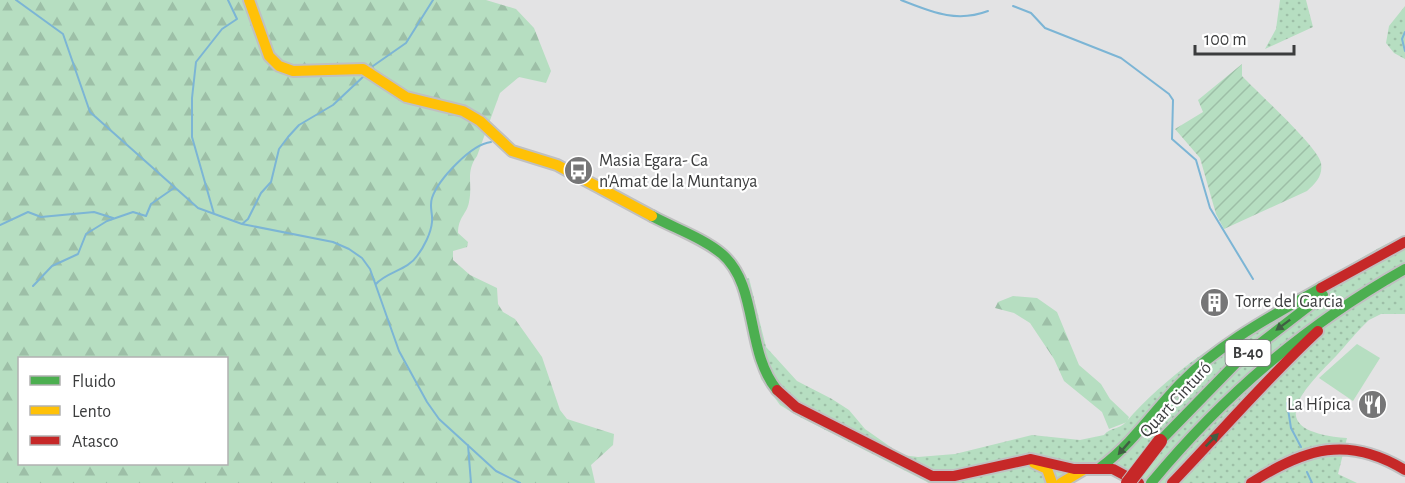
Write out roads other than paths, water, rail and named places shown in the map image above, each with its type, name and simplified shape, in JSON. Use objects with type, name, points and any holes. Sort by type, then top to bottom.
[{"type":"main road","points":[[249,0],[265,47],[279,66],[293,71],[363,69],[406,97],[463,111],[480,121],[512,151],[573,173],[721,253],[736,269],[741,280],[767,379],[775,392],[790,404],[932,476],[954,476],[1031,459],[1086,469],[1101,467],[1119,471],[1139,483]]},
{"type":"main road","points":[[1382,257],[1405,242]]},
{"type":"main road","name":"Quart Cinturó","points":[[1128,483],[1160,441],[1240,359],[1346,277],[1405,247]]},
{"type":"main road","name":"Quart Cinturó","points":[[1151,483],[1217,406],[1260,366],[1313,324],[1399,274]]},
{"type":"main road","points":[[1101,467],[1124,450],[1153,413],[1200,365],[1270,316],[1346,277]]},
{"type":"main road","points":[[1172,483],[1311,336],[1359,297]]},
{"type":"main road","points":[[1251,483],[1299,458],[1334,447],[1356,447],[1372,452],[1405,470]]},
{"type":"main road","points":[[1019,462],[1041,465],[1047,470],[1053,483]]},
{"type":"main road","points":[[1061,483],[1086,469]]},
{"type":"waterway","points":[[16,0],[63,34],[90,112],[198,208],[242,224],[333,242],[362,258],[370,269],[399,351],[427,402],[439,419],[496,471],[520,483]]},
{"type":"waterway","points":[[214,214],[192,137],[192,98],[196,62],[222,29],[237,19],[228,0]]},
{"type":"waterway","points":[[373,66],[406,43],[433,0]]},
{"type":"waterway","points":[[901,0],[934,12],[955,16],[988,11]]},
{"type":"waterway","points":[[1013,6],[1031,13],[1045,28],[1121,58],[1169,94],[1173,100],[1172,139],[1196,160],[1210,208],[1253,279]]},
{"type":"waterway","points":[[1405,32],[1402,39],[1405,51]]},
{"type":"waterway","points":[[242,224],[248,219],[261,193],[271,182],[279,149],[288,137],[299,125],[333,105],[365,75]]},
{"type":"waterway","points":[[376,284],[413,261],[425,244],[430,231],[431,201],[435,191],[448,173],[465,156],[483,144],[491,142]]},
{"type":"waterway","points":[[33,286],[52,266],[78,254],[86,234],[107,221],[133,212],[146,216],[151,204],[174,188]]},
{"type":"waterway","points":[[0,225],[28,212],[41,217],[94,212],[113,218]]},
{"type":"waterway","points":[[1287,403],[1291,428],[1301,447]]},
{"type":"waterway","points":[[468,445],[471,483]]},
{"type":"waterway","points":[[1307,472],[1312,483]]},
{"type":"place","name":"Masia Egara- Ca n'Amat de la Muntanya","points":[[578,171]]},
{"type":"place","name":"Torre del Garcia","points":[[1214,302]]},
{"type":"place","name":"La Hípica","points":[[1372,405]]}]
